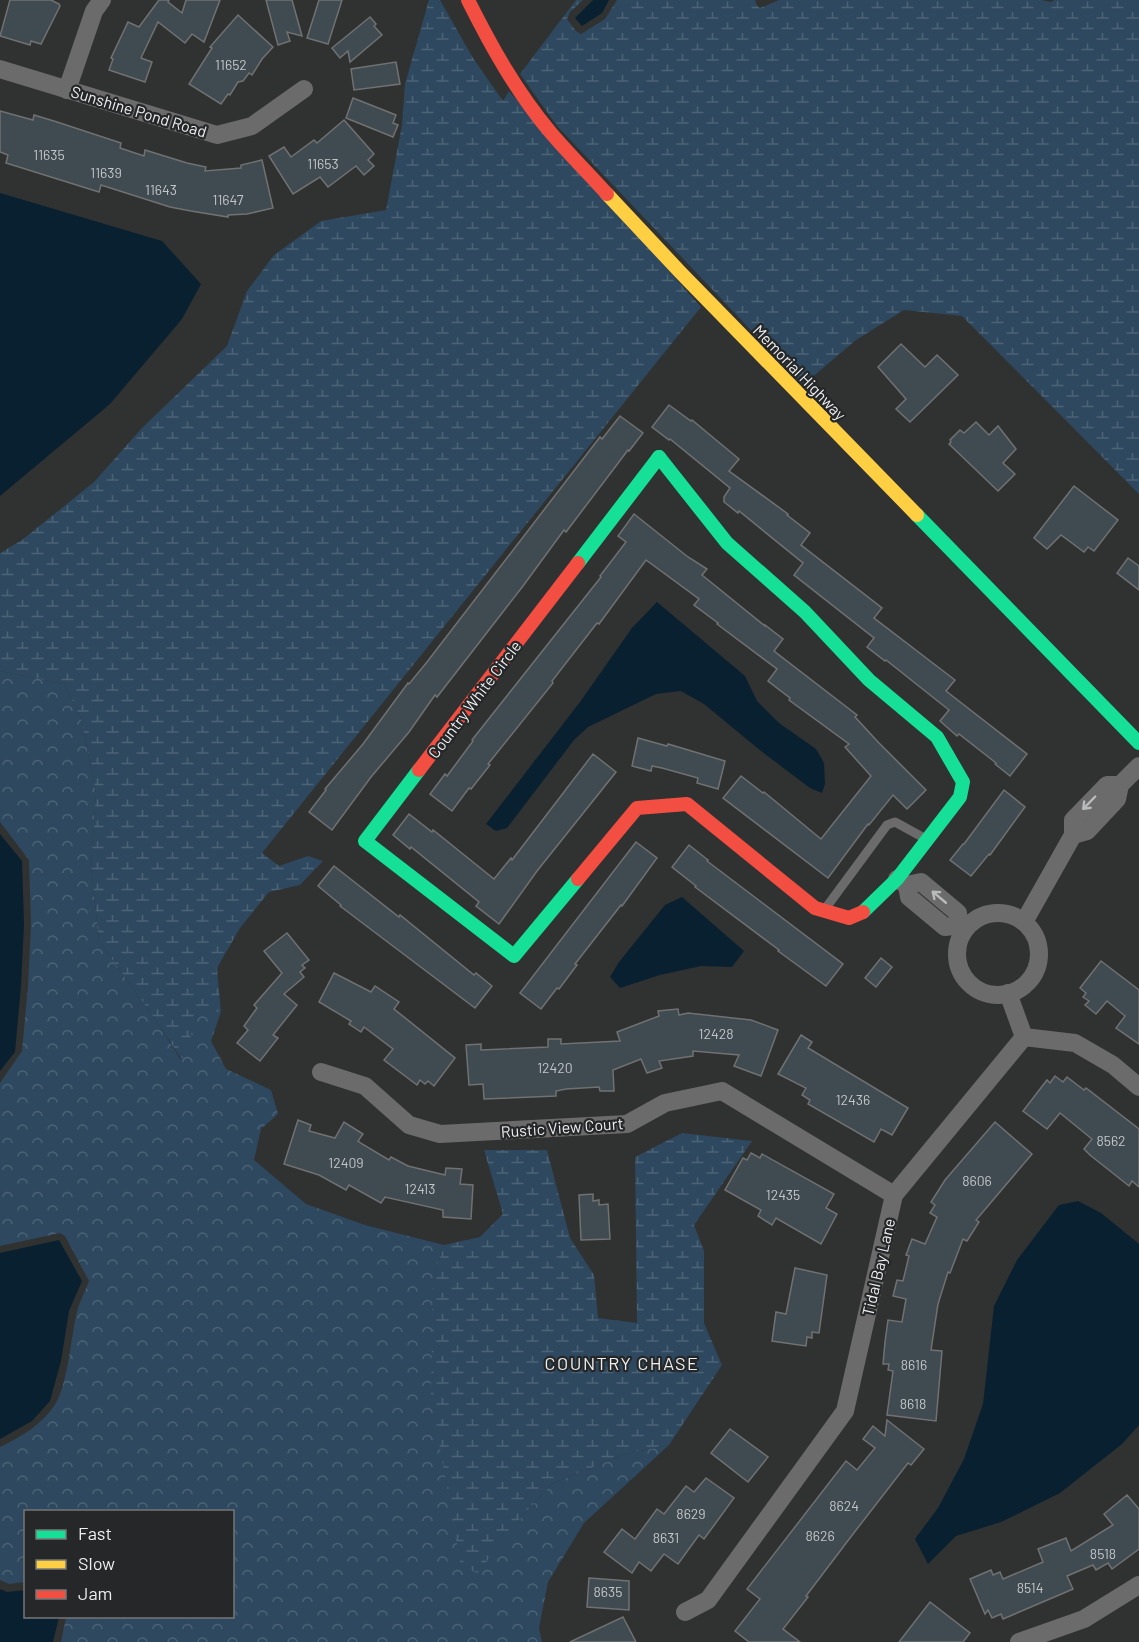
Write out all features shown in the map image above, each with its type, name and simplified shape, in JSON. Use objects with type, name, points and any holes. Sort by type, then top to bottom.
[{"type":"street","points":[[67,90],[94,11],[102,0]]},
{"type":"street","name":"Memorial Highway","points":[[468,0],[489,42],[518,88],[550,132],[680,272],[1139,743]]},
{"type":"street","name":"Sunshine Pond Road","points":[[0,69],[217,135],[252,126],[304,89]]},
{"type":"street","name":"Country White Circle","points":[[659,457],[727,543],[805,612],[869,680],[937,737],[956,767],[963,782],[960,797],[928,840],[902,882],[865,911],[849,918],[823,912],[815,908],[687,804],[637,808],[514,956],[365,842],[659,457]]},
{"type":"street","points":[[1024,922],[1073,835],[1087,831],[1117,799],[1120,785],[1139,766]]},
{"type":"street","points":[[902,882],[909,897],[945,927],[962,927],[986,914],[999,913],[1012,915],[1024,922],[1033,932],[1038,945],[1039,959],[1035,972],[1027,984],[1016,991],[1002,995],[988,994],[976,989],[965,979],[959,968],[958,941],[962,927]]},
{"type":"street","points":[[1008,993],[1024,1038],[1075,1043],[1113,1065],[1139,1087]]},
{"type":"street","name":"Tidal Bay Lane","points":[[685,1612],[708,1600],[845,1411],[894,1195],[1024,1038]]},
{"type":"street","name":"Rustic View Court","points":[[321,1072],[364,1086],[409,1125],[440,1134],[627,1124],[665,1103],[722,1091],[894,1195]]},
{"type":"street","points":[[1019,1642],[1084,1619],[1139,1586]]},
{"type":"lane","points":[[823,912],[887,825],[895,822],[928,840]]},
{"type":"green space","points":[[429,0],[440,0],[473,58],[503,101],[509,91],[701,307],[262,853],[279,866],[308,856],[323,861],[300,885],[269,892],[240,928],[217,968],[221,1012],[199,1012],[182,1060],[99,941],[91,866],[96,793],[81,718],[64,684],[0,671],[0,553],[22,540],[94,482],[142,428],[227,346],[247,291],[274,255],[321,221],[386,210],[402,125],[405,84]]},
{"type":"green space","points":[[576,0],[583,0],[570,12],[567,19],[581,34],[605,19],[617,0],[755,0],[760,8],[779,0],[1041,0],[1051,2],[1054,0],[1139,0],[1139,494],[962,316],[904,310],[856,340],[803,385],[557,126],[520,74]]},
{"type":"green space","points":[[0,671],[64,684],[81,718],[96,793],[91,866],[99,941],[155,1019],[181,1060],[199,1012],[221,1012],[211,1041],[226,1069],[271,1090],[278,1114],[261,1129],[254,1160],[306,1204],[365,1225],[444,1245],[433,1280],[515,1524],[553,1483],[626,1454],[669,1445],[584,1523],[548,1582],[539,1628],[542,1642],[61,1642],[66,1618],[234,1618],[234,1510],[24,1510],[24,1582],[9,1584],[0,1580],[0,1447],[37,1425],[54,1406],[65,1376],[77,1312],[89,1281],[65,1236],[60,1233],[0,1246],[0,1083],[22,1051],[31,925],[29,860],[0,822]]},
{"type":"green space","points":[[682,1133],[752,1141],[694,1225],[704,1251],[704,1323],[722,1365],[669,1445],[626,1454],[553,1483],[515,1524],[478,1573],[461,1567],[431,1397],[433,1280],[444,1245],[480,1237],[503,1214],[484,1150],[547,1150],[570,1238],[594,1275],[598,1318],[637,1323],[635,1157]]},
{"type":"shaded area","points":[[593,0],[609,0],[602,13],[582,26],[575,18]]},
{"type":"shaded area","points":[[0,193],[162,241],[201,284],[182,319],[110,404],[0,496]]},
{"type":"shaded area","points":[[657,602],[745,676],[757,701],[779,723],[816,749],[824,763],[825,784],[822,793],[810,788],[704,704],[681,691],[656,694],[588,727],[574,740],[507,828],[496,831],[486,824],[580,702],[632,628]]},
{"type":"shaded area","points":[[0,834],[22,861],[24,925],[15,1052],[0,1071]]},
{"type":"shaded area","points":[[682,897],[744,951],[732,967],[701,966],[660,975],[620,988],[610,977],[619,962],[665,905]]},
{"type":"shaded area","points":[[1078,1201],[1101,1213],[1139,1244],[1139,1425],[1122,1444],[1060,1493],[1001,1522],[956,1536],[928,1564],[915,1539],[938,1508],[964,1459],[983,1404],[994,1306],[1017,1260],[1059,1205]]},
{"type":"shaded area","points":[[59,1240],[82,1281],[69,1311],[61,1361],[50,1401],[32,1421],[0,1439],[0,1253]]},
{"type":"shaded area","points":[[0,1589],[7,1592],[24,1590],[24,1618],[59,1618],[53,1642],[0,1642]]},
{"type":"building","points":[[10,0],[51,0],[59,4],[41,44],[31,41],[30,45],[0,36]]},
{"type":"building","points":[[159,0],[169,0],[168,2],[182,13],[186,0],[220,0],[204,42],[192,34],[185,43],[158,22],[141,58],[152,62],[145,82],[109,70],[113,59],[111,58],[128,22],[139,27]]},
{"type":"building","points":[[266,0],[292,0],[302,36],[287,32],[290,41],[278,45]]},
{"type":"building","points":[[319,0],[342,0],[328,44],[307,38]]},
{"type":"building","points":[[238,15],[273,47],[252,75],[249,73],[243,81],[238,82],[221,104],[189,84],[212,48],[210,47]]},
{"type":"building","points":[[370,17],[382,35],[350,62],[348,51],[340,58],[332,48]]},
{"type":"building","points":[[396,62],[400,84],[354,90],[351,69]]},
{"type":"building","points":[[353,98],[396,115],[393,123],[398,125],[393,137],[346,118]]},
{"type":"building","points":[[0,111],[33,120],[34,115],[121,143],[120,148],[144,156],[145,150],[206,167],[205,171],[241,168],[241,165],[262,160],[273,208],[247,214],[228,215],[228,217],[191,211],[170,207],[101,185],[99,192],[6,163],[8,155],[0,152]]},
{"type":"building","points":[[344,120],[374,154],[368,160],[374,166],[364,175],[356,166],[328,187],[320,177],[293,194],[269,156],[284,147],[291,157],[314,140],[317,143]]},
{"type":"building","points":[[901,344],[925,367],[937,355],[958,375],[910,422],[896,409],[906,399],[878,367]]},
{"type":"building","points":[[669,405],[692,420],[739,459],[729,471],[810,533],[801,545],[882,608],[874,618],[955,680],[946,691],[1027,754],[1010,776],[940,721],[949,710],[867,647],[874,638],[794,575],[803,563],[739,511],[738,513],[724,502],[724,497],[730,488],[652,427]]},
{"type":"building","points":[[620,416],[643,433],[566,532],[564,530],[523,586],[437,697],[435,695],[332,830],[309,812],[325,789],[363,744],[600,437],[602,439]]},
{"type":"building","points":[[976,422],[989,435],[998,426],[1016,449],[1003,463],[1015,474],[998,491],[949,444],[960,430],[964,433]]},
{"type":"building","points":[[1074,486],[1118,520],[1094,551],[1088,547],[1084,552],[1061,535],[1047,549],[1034,538]]},
{"type":"building","points":[[634,514],[688,557],[707,569],[702,575],[783,639],[774,651],[857,715],[855,717],[926,790],[907,809],[893,795],[868,824],[828,878],[723,798],[741,776],[821,839],[871,776],[845,747],[849,744],[789,700],[790,698],[768,681],[777,669],[694,605],[699,599],[646,560],[599,624],[597,623],[552,681],[553,683],[488,764],[490,765],[452,811],[430,794],[445,774],[447,776],[472,740],[601,577],[626,542],[618,536]]},
{"type":"building","points":[[1128,558],[1139,566],[1139,590],[1117,573]]},
{"type":"building","points":[[638,738],[667,746],[668,744],[725,761],[718,789],[697,783],[698,778],[662,768],[652,766],[651,771],[632,766]]},
{"type":"building","points":[[593,754],[616,772],[537,871],[499,924],[476,906],[479,902],[393,835],[409,814],[432,832],[433,830],[494,879],[511,858],[512,860]]},
{"type":"building","points":[[1004,790],[1025,807],[990,855],[971,876],[950,860]]},
{"type":"building","points":[[636,842],[657,858],[575,964],[577,965],[559,989],[557,988],[541,1009],[520,993]]},
{"type":"building","points":[[689,845],[843,964],[826,986],[672,867]]},
{"type":"building","points":[[334,866],[399,917],[400,915],[474,975],[476,973],[492,986],[475,1008],[340,906],[318,886]]},
{"type":"building","points":[[287,933],[309,960],[302,965],[305,968],[300,972],[304,977],[284,994],[297,1005],[273,1035],[278,1038],[260,1061],[237,1043],[248,1030],[244,1026],[257,1008],[254,1005],[282,973],[264,951]]},
{"type":"building","points":[[881,958],[892,967],[876,987],[865,978]]},
{"type":"building","points":[[1101,961],[1139,990],[1139,1044],[1116,1028],[1125,1016],[1107,1001],[1096,1014],[1085,1005],[1089,1001],[1083,997],[1086,993],[1080,988]]},
{"type":"building","points":[[334,973],[371,992],[375,986],[399,1002],[394,1009],[455,1058],[434,1086],[428,1081],[425,1084],[420,1080],[417,1085],[384,1060],[393,1049],[364,1027],[361,1032],[349,1024],[351,1021],[319,1002]]},
{"type":"building","points":[[678,1009],[679,1015],[688,1013],[751,1020],[778,1030],[761,1076],[734,1066],[739,1055],[693,1051],[693,1056],[659,1061],[662,1068],[647,1073],[641,1059],[613,1070],[614,1091],[600,1091],[599,1087],[566,1089],[556,1091],[556,1096],[484,1099],[483,1084],[469,1085],[466,1045],[481,1044],[481,1050],[548,1047],[548,1039],[561,1039],[561,1044],[620,1041],[617,1032],[659,1016],[658,1011]]},
{"type":"building","points":[[801,1035],[812,1042],[808,1048],[908,1108],[892,1135],[881,1129],[874,1142],[808,1104],[810,1100],[802,1095],[806,1088],[778,1074]]},
{"type":"building","points":[[1055,1076],[1063,1082],[1067,1077],[1084,1090],[1086,1088],[1139,1129],[1139,1187],[1132,1181],[1129,1186],[1090,1155],[1084,1149],[1092,1139],[1060,1113],[1047,1129],[1023,1111],[1047,1080],[1050,1083]]},
{"type":"building","points":[[298,1120],[311,1125],[309,1131],[335,1138],[344,1122],[363,1134],[358,1141],[362,1144],[389,1160],[391,1157],[408,1166],[445,1175],[446,1168],[462,1169],[460,1184],[473,1185],[471,1219],[443,1217],[443,1210],[385,1197],[381,1203],[349,1185],[346,1190],[319,1175],[284,1164]]},
{"type":"building","points":[[995,1122],[1032,1154],[976,1220],[979,1222],[967,1241],[963,1239],[950,1273],[948,1272],[938,1304],[931,1350],[942,1351],[936,1421],[887,1415],[893,1371],[888,1370],[889,1364],[883,1364],[885,1342],[888,1320],[902,1322],[906,1299],[893,1296],[897,1280],[903,1281],[909,1256],[906,1255],[912,1239],[925,1244],[937,1217],[930,1213],[935,1205],[931,1202],[945,1180]]},
{"type":"building","points":[[751,1153],[760,1158],[762,1154],[834,1194],[826,1208],[837,1214],[821,1244],[776,1218],[772,1225],[758,1216],[761,1210],[725,1190],[743,1158],[747,1160]]},
{"type":"building","points":[[593,1194],[593,1201],[599,1200],[599,1205],[608,1204],[610,1239],[581,1240],[579,1195]]},
{"type":"building","points":[[795,1268],[827,1275],[819,1333],[812,1332],[812,1338],[807,1337],[806,1346],[772,1341],[776,1312],[786,1314]]},
{"type":"building","points":[[887,1420],[924,1449],[911,1465],[908,1463],[783,1629],[800,1642],[749,1642],[735,1631],[760,1599],[747,1589],[846,1461],[857,1470],[875,1448],[863,1439],[873,1426],[885,1436]]},
{"type":"building","points":[[730,1429],[768,1457],[748,1482],[711,1453]]},
{"type":"building","points":[[706,1478],[734,1498],[704,1539],[699,1535],[678,1564],[664,1554],[651,1571],[639,1562],[632,1573],[604,1552],[622,1529],[635,1539],[657,1509],[664,1514],[686,1486],[694,1492]]},
{"type":"building","points":[[1127,1495],[1139,1509],[1139,1549],[1112,1569],[1108,1563],[1096,1570],[1093,1565],[1067,1576],[1073,1589],[1003,1619],[1001,1614],[992,1618],[988,1610],[985,1614],[970,1579],[991,1570],[993,1575],[1000,1572],[1003,1579],[1043,1562],[1038,1549],[1066,1538],[1071,1551],[1113,1525],[1104,1514]]},
{"type":"building","points":[[589,1578],[629,1581],[629,1610],[587,1607]]},
{"type":"building","points":[[930,1602],[970,1633],[963,1642],[899,1642]]},
{"type":"building","points":[[623,1617],[636,1642],[570,1642]]},
{"type":"traffic: fast","points":[[659,457],[727,543],[805,612],[869,680],[937,737],[963,782],[960,797],[897,879],[863,912]]},
{"type":"traffic: fast","points":[[578,563],[659,457]]},
{"type":"traffic: fast","points":[[917,515],[1139,743]]},
{"type":"traffic: fast","points":[[419,770],[365,841],[514,956],[578,879]]},
{"type":"traffic: slow","points":[[607,194],[917,515]]},
{"type":"traffic: jam","points":[[468,0],[495,52],[527,102],[551,133],[607,194]]},
{"type":"traffic: jam","points":[[419,770],[578,563]]},
{"type":"traffic: jam","points":[[578,879],[637,808],[687,804],[815,908],[849,918],[863,912]]},
{"type":"district","name":"COUNTRY CHASE","points":[[622,1363]]}]
